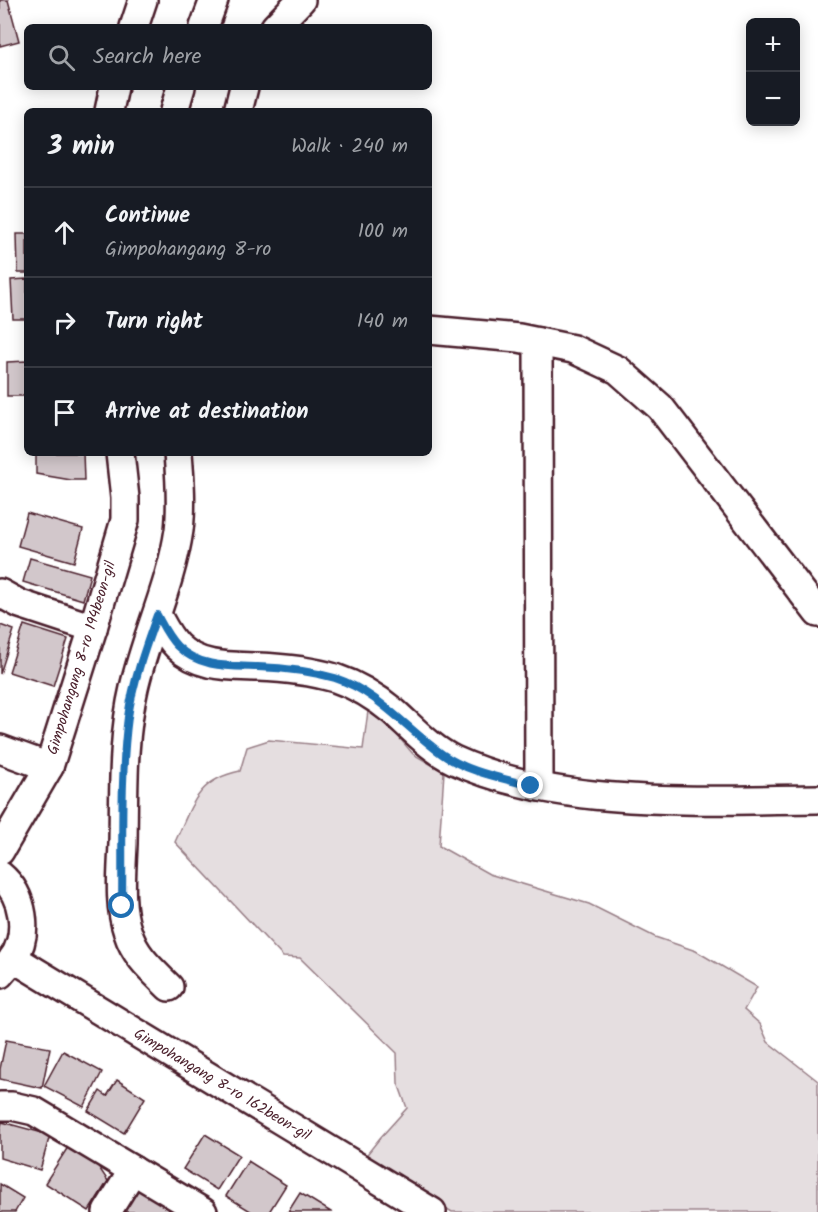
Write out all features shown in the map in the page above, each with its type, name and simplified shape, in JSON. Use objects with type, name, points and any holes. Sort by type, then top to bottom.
[{"type":"street","points":[[205,24],[214,0]]},
{"type":"street","points":[[278,24],[301,0]]},
{"type":"street","points":[[135,24],[141,1]]},
{"type":"street","points":[[110,108],[113,90]]},
{"type":"street","points":[[175,108],[180,90]]},
{"type":"street","points":[[239,108],[243,90]]},
{"type":"street","points":[[432,330],[519,338],[538,342],[573,350],[618,370],[660,407],[818,613]]},
{"type":"street","points":[[538,342],[539,787]]},
{"type":"street","name":"Gimpohangang 8-ro 194beon-gil","points":[[0,851],[49,767],[93,628],[125,520],[120,456]]},
{"type":"street","points":[[169,987],[138,955],[127,933],[122,906],[126,735],[134,687],[173,561],[179,529],[178,456]]},
{"type":"street","points":[[0,593],[20,604],[93,628]]},
{"type":"street","points":[[157,615],[170,638],[194,658],[213,664],[314,673],[337,679],[376,700],[444,755],[481,772],[539,787],[597,795],[696,800],[818,799]]},
{"type":"street","points":[[0,749],[49,767]]},
{"type":"street","points":[[0,875],[6,880],[17,898],[23,918],[21,939],[7,966]]},
{"type":"street","name":"Gimpohangang 8-ro 162beon-gil","points":[[7,966],[432,1212]]},
{"type":"street","points":[[0,1106],[34,1111],[203,1212]]},
{"type":"street","points":[[107,1212],[133,1170]]},
{"type":"shaded area","points":[[368,711],[390,727],[413,754],[444,772],[439,846],[489,874],[589,904],[655,937],[696,951],[757,987],[744,1010],[760,1024],[768,1042],[818,1081],[818,1212],[452,1212],[364,1158],[407,1108],[398,1083],[397,1053],[300,958],[283,957],[175,842],[197,796],[214,781],[240,771],[247,747],[269,740],[363,749]]},
{"type":"building","points":[[0,0],[8,0],[19,41],[0,46]]},
{"type":"building","points":[[17,234],[24,234],[24,273],[18,273]]},
{"type":"building","points":[[24,279],[24,319],[13,319],[11,280]]},
{"type":"building","points":[[24,361],[24,396],[7,396],[7,362]]},
{"type":"building","points":[[36,456],[83,456],[84,480],[36,474]]},
{"type":"building","points":[[27,513],[83,529],[74,562],[18,546]]},
{"type":"building","points":[[30,558],[90,575],[83,600],[23,582]]},
{"type":"building","points":[[0,625],[14,630],[0,674]]},
{"type":"building","points":[[24,625],[68,639],[53,686],[9,672]]},
{"type":"building","points":[[6,1040],[50,1048],[42,1088],[0,1079]]},
{"type":"building","points":[[63,1051],[102,1072],[84,1107],[44,1086]]},
{"type":"building","points":[[117,1080],[145,1098],[124,1133],[88,1111],[100,1091],[107,1096]]},
{"type":"building","points":[[2,1122],[50,1135],[40,1170],[0,1158]]},
{"type":"building","points":[[205,1134],[239,1155],[217,1190],[183,1169]]},
{"type":"building","points":[[68,1147],[98,1166],[108,1181],[89,1211],[45,1183]]},
{"type":"building","points":[[248,1161],[286,1185],[269,1212],[252,1212],[226,1196]]},
{"type":"building","points":[[0,1184],[23,1198],[15,1212],[0,1212]]},
{"type":"building","points":[[139,1188],[171,1208],[168,1212],[124,1212]]},
{"type":"building","points":[[300,1193],[331,1212],[288,1212]]},
{"type":"route","points":[[122,906],[125,744],[128,716],[134,687],[157,615],[170,638],[194,658],[213,664],[314,673],[337,679],[369,694],[444,755],[481,772],[531,786]]}]
